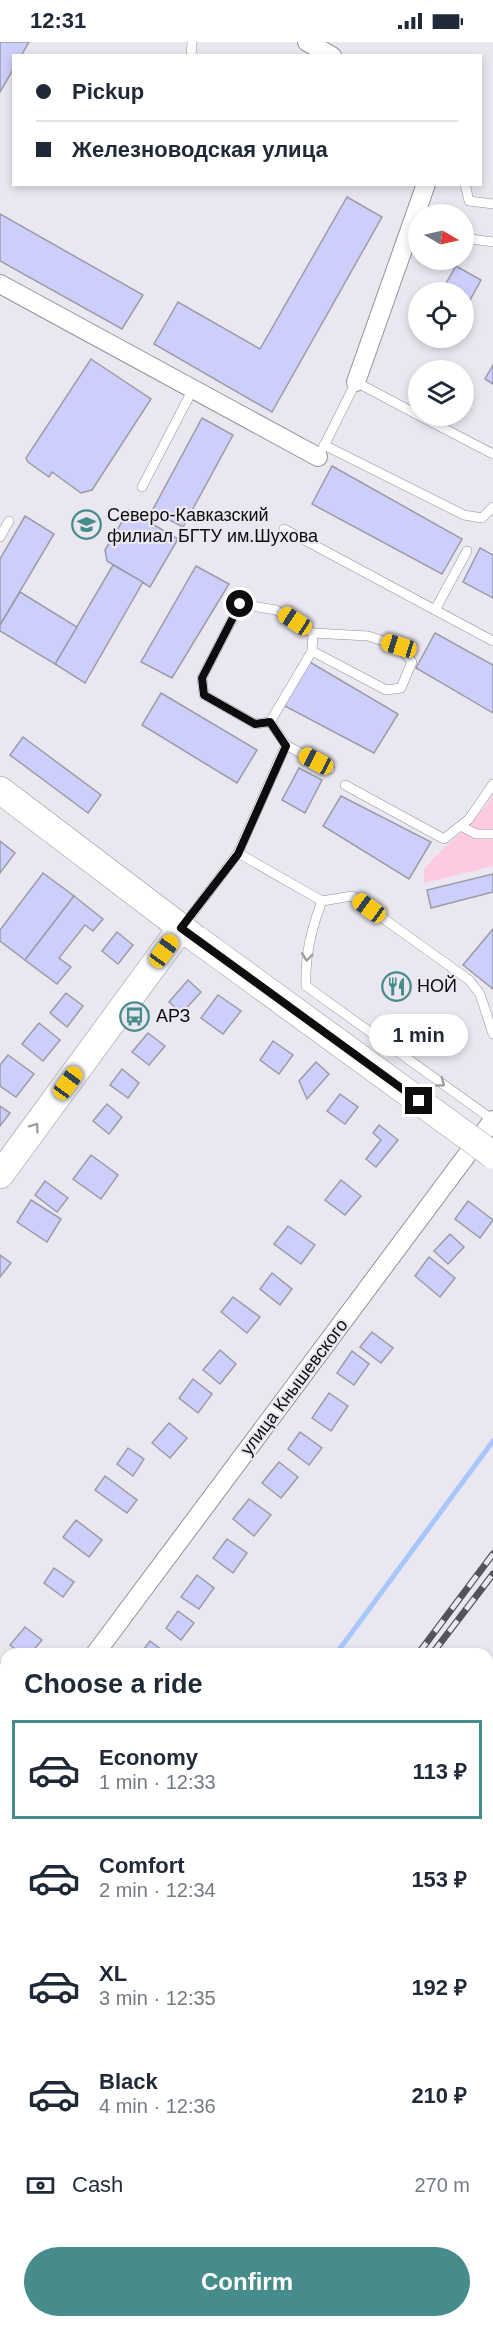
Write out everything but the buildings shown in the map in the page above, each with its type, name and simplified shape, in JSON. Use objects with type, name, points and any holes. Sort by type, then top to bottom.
[{"type":"main road","points":[[0,790],[190,934],[493,1155]]},
{"type":"main road","points":[[0,1174],[190,934]]},
{"type":"street","points":[[308,42],[329,54]]},
{"type":"street","points":[[421,204],[426,186]]},
{"type":"street","points":[[356,382],[408,248]]},
{"type":"street","points":[[0,284],[193,389],[321,451]]},
{"type":"street","name":"улица Кнышевского","points":[[98,1648],[493,1120]]},
{"type":"lane","points":[[466,186],[470,201],[493,204]]},
{"type":"lane","points":[[474,239],[493,242]]},
{"type":"lane","points":[[408,409],[356,382],[321,451],[464,515],[482,518],[493,507]]},
{"type":"lane","points":[[142,487],[193,389]]},
{"type":"lane","points":[[440,426],[493,454]]},
{"type":"lane","points":[[0,537],[9,521]]},
{"type":"lane","points":[[284,529],[493,641]]},
{"type":"lane","points":[[435,610],[467,550]]},
{"type":"lane","points":[[270,722],[255,724],[204,695],[202,678],[240,604],[276,610],[313,633],[368,636],[399,646],[412,662],[401,688],[386,690],[312,651]]},
{"type":"lane","points":[[270,722],[312,651],[313,633]]},
{"type":"lane","points":[[270,722],[286,746],[330,769]]},
{"type":"lane","points":[[190,934],[238,854],[286,746]]},
{"type":"lane","points":[[345,785],[444,839],[469,819],[493,784]]},
{"type":"lane","points":[[461,826],[476,834],[493,834]]},
{"type":"lane","points":[[238,854],[322,901],[352,896],[469,980],[480,994],[493,1034]]},
{"type":"lane","points":[[322,901],[305,960],[306,986],[493,1120]]},
{"type":"shaded area","points":[[493,795],[493,866],[424,883],[424,869],[478,816]]},
{"type":"waterway","points":[[340,1648],[493,1441]]},
{"type":"railway","points":[[422,1648],[493,1554]]},
{"type":"railway","points":[[437,1648],[493,1574]]},
{"type":"place","name":"Северо-Кавказский филиал БГТУ им.Шухова","points":[[86,525]]},
{"type":"place","name":"НОЙ","points":[[396,986]]},
{"type":"place","name":"АРЗ","points":[[135,1016]]},
{"type":"route","points":[[240,604],[202,678],[204,695],[255,724],[270,722],[286,746],[238,854],[181,928],[419,1101]]}]
